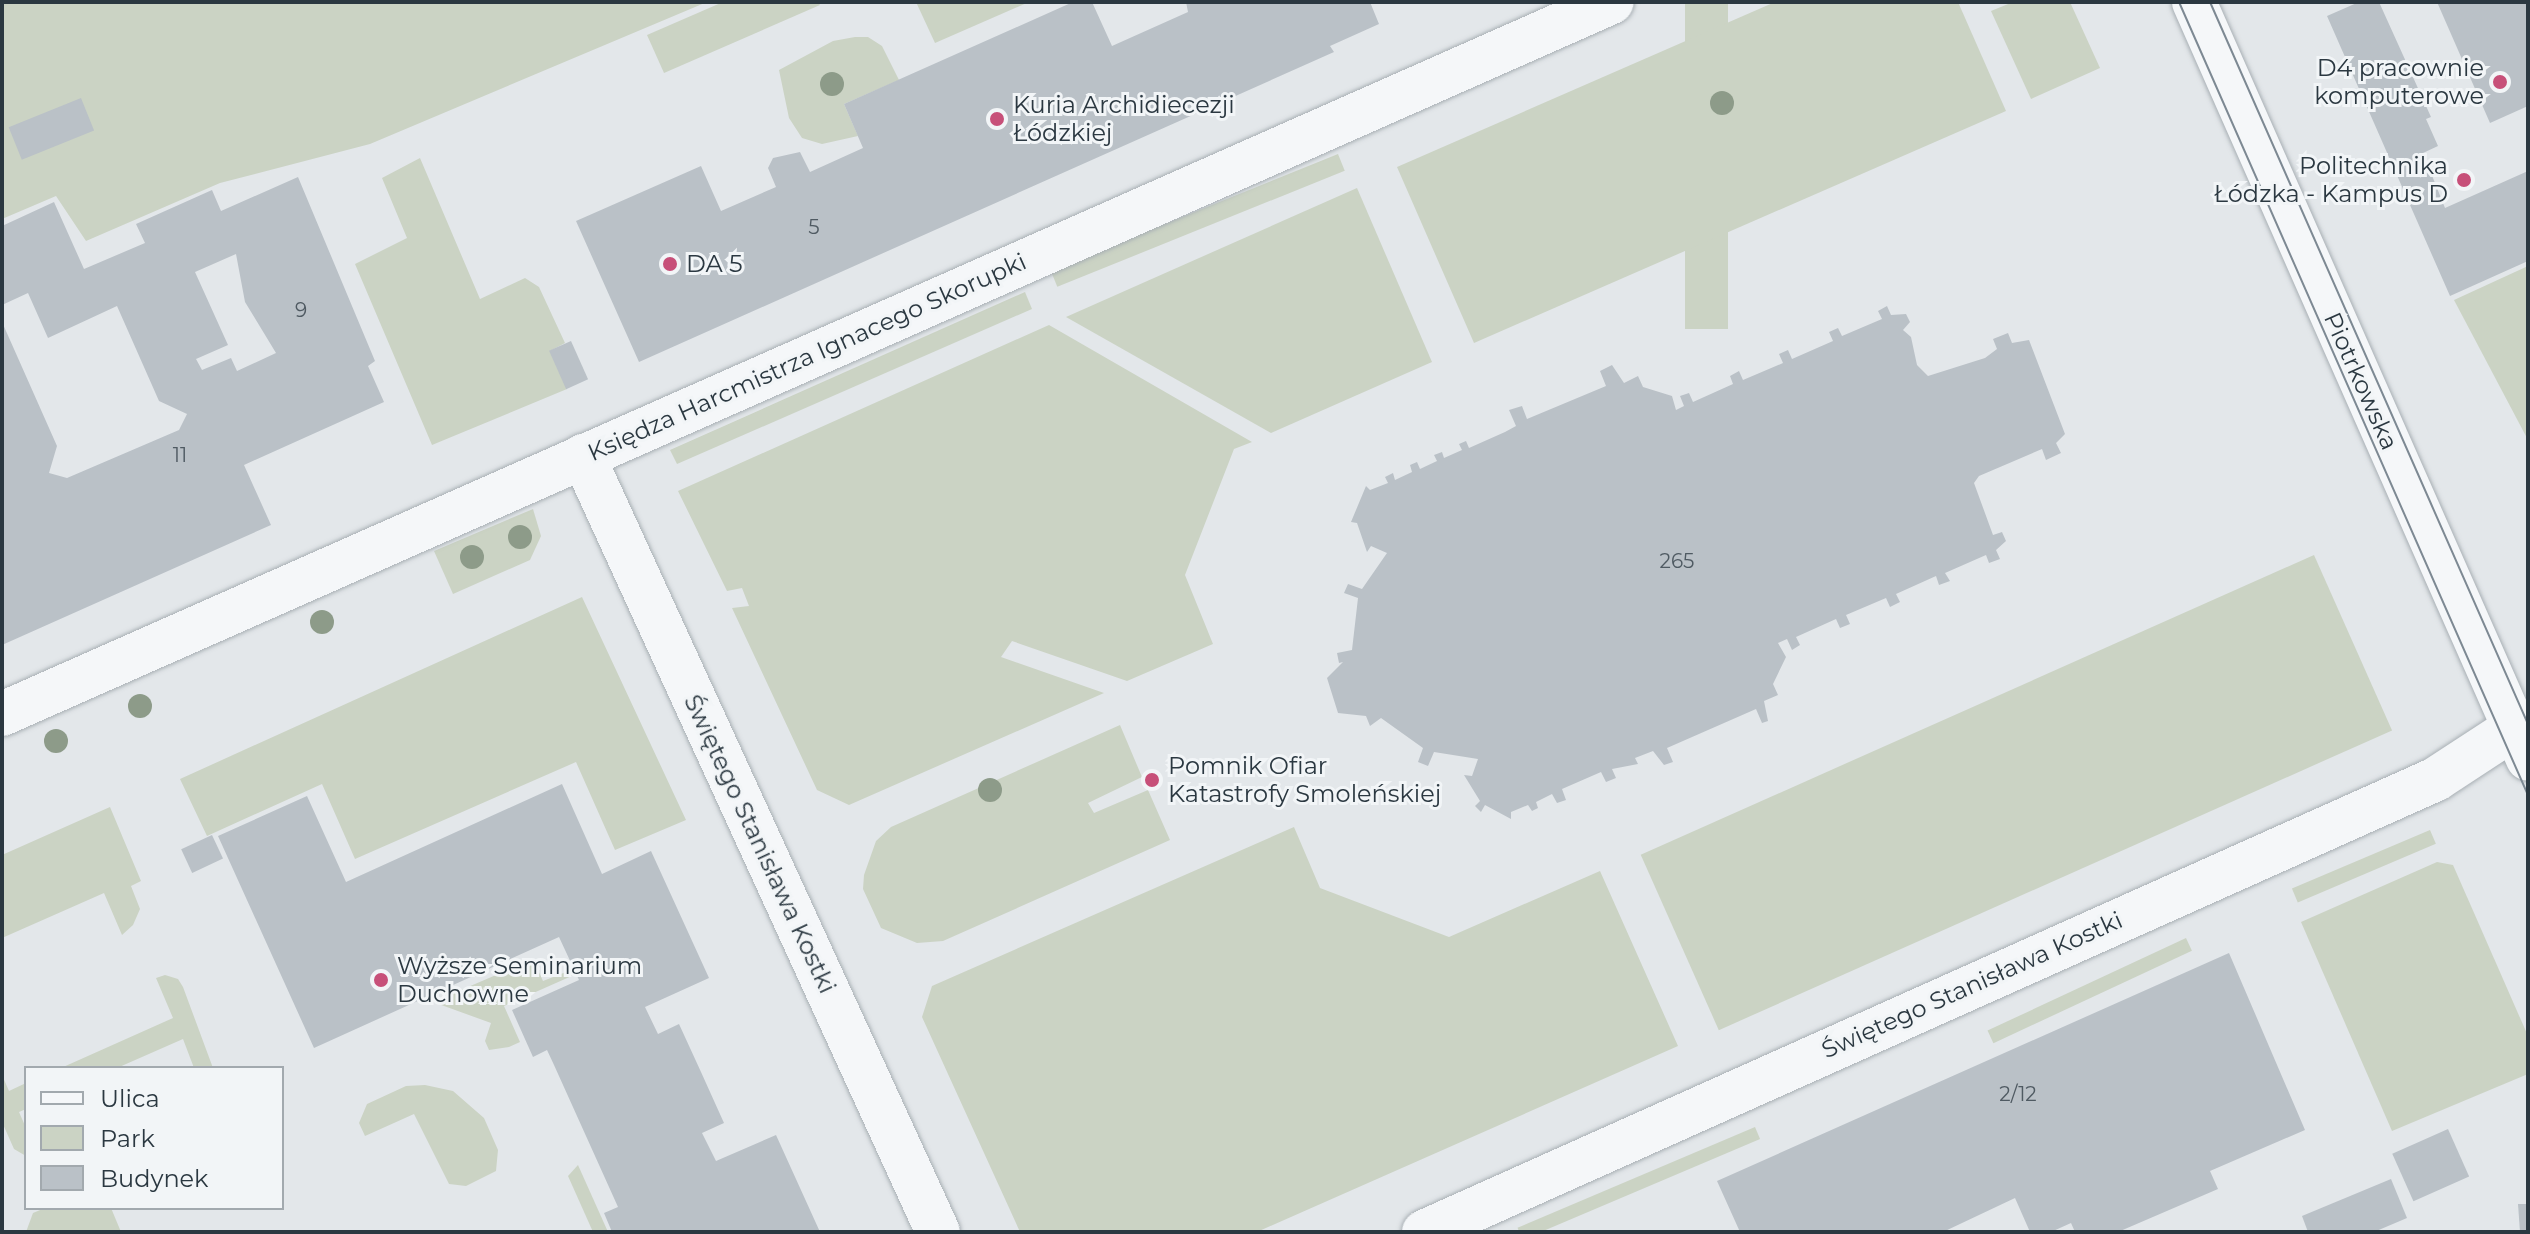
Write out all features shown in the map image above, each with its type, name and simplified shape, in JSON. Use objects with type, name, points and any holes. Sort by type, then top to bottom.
[{"type":"street","name":"Księdza Harcmistrza Ignacego Skorupki","points":[[2,714],[1612,2]]},
{"type":"street","name":"Piotrkowska","points":[[2194,2],[2523,734]]},
{"type":"street","name":"Świętego Stanisława Kostki","points":[[583,456],[938,1232]]},
{"type":"street","name":"Świętego Stanisława Kostki","points":[[1424,1232],[2436,779],[2523,734]]},
{"type":"green space","points":[[2,2],[707,2],[370,144],[220,183],[86,241],[56,196],[2,219]]},
{"type":"green space","points":[[723,2],[818,2],[820,5],[664,73],[647,35]]},
{"type":"green space","points":[[916,2],[1029,2],[935,43]]},
{"type":"green space","points":[[1685,2],[1728,2],[1728,329],[1685,329]]},
{"type":"green space","points":[[1775,2],[1958,2],[2006,111],[1474,343],[1397,167]]},
{"type":"green space","points":[[2013,2],[2070,2],[2100,68],[2031,99],[1991,11]]},
{"type":"green space","points":[[868,37],[882,46],[899,80],[844,104],[858,136],[822,144],[802,138],[789,118],[779,70],[833,41]]},
{"type":"green space","points":[[1338,154],[1345,171],[1057,287],[1051,270]]},
{"type":"green space","points":[[420,158],[480,299],[525,278],[539,287],[565,343],[550,351],[567,389],[432,445],[355,264],[407,238],[382,178]]},
{"type":"green space","points":[[1357,188],[1432,362],[1271,433],[1066,317]]},
{"type":"green space","points":[[2528,266],[2528,440],[2454,300]]},
{"type":"green space","points":[[1025,292],[1032,309],[677,464],[670,450]]},
{"type":"green space","points":[[1049,325],[1252,442],[1234,449],[1185,575],[1213,644],[1127,681],[1012,641],[1001,657],[1104,693],[849,805],[817,790],[732,608],[749,606],[742,588],[727,591],[678,491]]},
{"type":"green space","points":[[533,509],[541,536],[530,560],[453,594],[434,551]]},
{"type":"green space","points":[[2314,555],[2392,730],[1719,1030],[1641,855]]},
{"type":"green space","points":[[582,597],[686,820],[615,850],[576,762],[355,859],[322,784],[207,836],[180,779]]},
{"type":"green space","points":[[1120,725],[1142,777],[1088,803],[1094,813],[1148,790],[1170,840],[943,941],[917,943],[881,928],[863,889],[864,875],[876,841],[891,827]]},
{"type":"green space","points":[[110,807],[141,881],[131,886],[140,909],[133,925],[122,935],[104,893],[2,938],[2,855]]},
{"type":"green space","points":[[1294,827],[1320,888],[1449,937],[1600,871],[1678,1046],[1257,1232],[1020,1232],[922,1017],[932,986]]},
{"type":"green space","points":[[2430,830],[2436,844],[2298,902],[2292,889]]},
{"type":"green space","points":[[2437,862],[2453,865],[2528,1036],[2528,1074],[2392,1131],[2301,922]]},
{"type":"green space","points":[[2186,938],[2192,951],[1993,1043],[1988,1031]]},
{"type":"green space","points":[[533,959],[543,981],[571,970],[574,975],[504,1006],[520,1042],[509,1047],[489,1050],[485,1041],[491,1023],[433,1002]]},
{"type":"green space","points":[[165,975],[178,979],[212,1066],[193,1066],[183,1039],[122,1066],[65,1066],[173,1018],[156,978]]},
{"type":"green space","points":[[2,1075],[9,1091],[24,1084],[24,1110],[19,1112],[24,1123],[24,1155],[14,1149],[2,1122]]},
{"type":"green space","points":[[425,1085],[453,1091],[484,1118],[498,1150],[496,1171],[466,1186],[449,1184],[414,1114],[365,1136],[359,1123],[367,1104],[406,1086]]},
{"type":"green space","points":[[1755,1127],[1760,1139],[1541,1232],[1519,1232],[1518,1228]]},
{"type":"green space","points":[[578,1165],[608,1232],[593,1232],[568,1176]]},
{"type":"green space","points":[[40,1210],[112,1210],[121,1232],[26,1232],[33,1213]]},
{"type":"building","points":[[1073,2],[1092,2],[1112,46],[1188,12],[1186,2],[1370,2],[1379,24],[1330,46],[1334,52],[639,362],[576,221],[701,166],[721,211],[776,187],[768,168],[773,158],[800,152],[810,172],[863,148],[844,104]]},
{"type":"building","points":[[2359,2],[2379,2],[2431,117],[2426,119],[2438,146],[2423,153],[2445,208],[2528,171],[2528,261],[2450,296],[2327,16]]},
{"type":"building","name":"D4 pracownie komputerowe","points":[[2437,2],[2528,2],[2528,106],[2490,123]]},
{"type":"building","points":[[81,98],[94,130],[22,160],[9,127]]},
{"type":"building","points":[[298,177],[375,361],[368,366],[384,402],[244,465],[271,525],[2,645],[2,322],[57,446],[49,473],[67,478],[179,430],[187,414],[159,401],[117,306],[48,338],[28,293],[2,305],[2,226],[54,202],[84,269],[145,243],[136,224],[212,190],[221,211]],"holes":[[[236,254],[245,302],[276,353],[237,371],[231,358],[202,370],[196,359],[228,345],[195,272]]]},
{"type":"building","points":[[1887,306],[1891,315],[1906,314],[1910,322],[1903,330],[1911,337],[1917,365],[1928,376],[1985,358],[1997,349],[1993,339],[2008,333],[2012,343],[2029,340],[2065,434],[2056,443],[2061,453],[2046,460],[2042,449],[1979,476],[1974,483],[1993,535],[2002,532],[2006,541],[1996,550],[2000,559],[1989,563],[1986,555],[1945,573],[1950,581],[1939,585],[1936,576],[1896,594],[1900,602],[1890,607],[1886,598],[1846,615],[1850,624],[1840,628],[1836,619],[1796,637],[1800,645],[1792,650],[1787,639],[1778,643],[1786,657],[1773,684],[1778,695],[1764,701],[1768,721],[1762,723],[1756,709],[1667,748],[1673,762],[1664,765],[1653,751],[1635,758],[1638,764],[1612,769],[1616,778],[1606,782],[1601,772],[1562,789],[1566,800],[1557,803],[1552,794],[1536,802],[1538,808],[1532,811],[1528,805],[1511,812],[1511,819],[1485,805],[1481,812],[1475,806],[1480,801],[1464,775],[1472,776],[1478,759],[1434,752],[1428,766],[1418,762],[1423,748],[1381,718],[1370,726],[1366,716],[1338,713],[1327,678],[1343,662],[1339,663],[1337,653],[1352,650],[1358,598],[1344,593],[1348,584],[1362,589],[1387,553],[1371,546],[1367,552],[1357,523],[1351,522],[1366,486],[1370,490],[1388,483],[1385,477],[1393,473],[1395,480],[1412,472],[1410,465],[1417,462],[1420,469],[1437,461],[1434,455],[1442,452],[1444,458],[1462,450],[1459,444],[1466,441],[1469,448],[1505,432],[1516,426],[1509,410],[1522,406],[1527,419],[1606,386],[1600,371],[1612,365],[1624,383],[1638,376],[1643,387],[1672,396],[1676,410],[1684,406],[1680,396],[1689,393],[1693,402],[1733,384],[1730,376],[1739,371],[1743,380],[1783,363],[1779,354],[1788,350],[1792,359],[1833,341],[1829,332],[1838,328],[1842,336],[1882,319],[1878,311]]},
{"type":"building","points":[[571,341],[588,379],[566,389],[549,351]]},
{"type":"building","points":[[562,784],[602,874],[651,851],[709,978],[645,1007],[658,1034],[679,1024],[724,1123],[702,1133],[716,1161],[776,1135],[820,1232],[612,1232],[604,1213],[618,1207],[547,1050],[533,1057],[512,1010],[579,980],[559,937],[314,1048],[218,836],[307,796],[346,882]]},
{"type":"building","points":[[212,835],[223,859],[192,873],[181,849]]},
{"type":"building","points":[[2229,953],[2305,1130],[2210,1171],[2218,1189],[2118,1232],[2075,1232],[2071,1223],[2051,1232],[2030,1232],[2015,1198],[1943,1232],[1740,1232],[1717,1181]]},
{"type":"building","points":[[2448,1129],[2469,1177],[2413,1201],[2392,1154]]},
{"type":"building","points":[[2391,1179],[2407,1218],[2374,1232],[2308,1232],[2302,1216]]},
{"type":"building","points":[[2518,1204],[2528,1204],[2528,1232],[2520,1232]]},
{"type":"tram line","points":[[2179,2],[2528,795]]},
{"type":"tram line","points":[[2210,2],[2528,724]]},
{"type":"place","name":"D4 pracownie komputerowe","points":[[2500,82]]},
{"type":"place","name":"Kuria Archidiecezji Łódzkiej","points":[[997,119]]},
{"type":"place","name":"Politechnika Łódzka - Kampus D","points":[[2464,180]]},
{"type":"place","name":"DA 5","points":[[670,264]]},
{"type":"place","name":"Pomnik Ofiar Katastrofy Smoleńskiej","points":[[1152,780]]},
{"type":"place","name":"Wyższe Seminarium Duchowne","points":[[381,980]]}]
